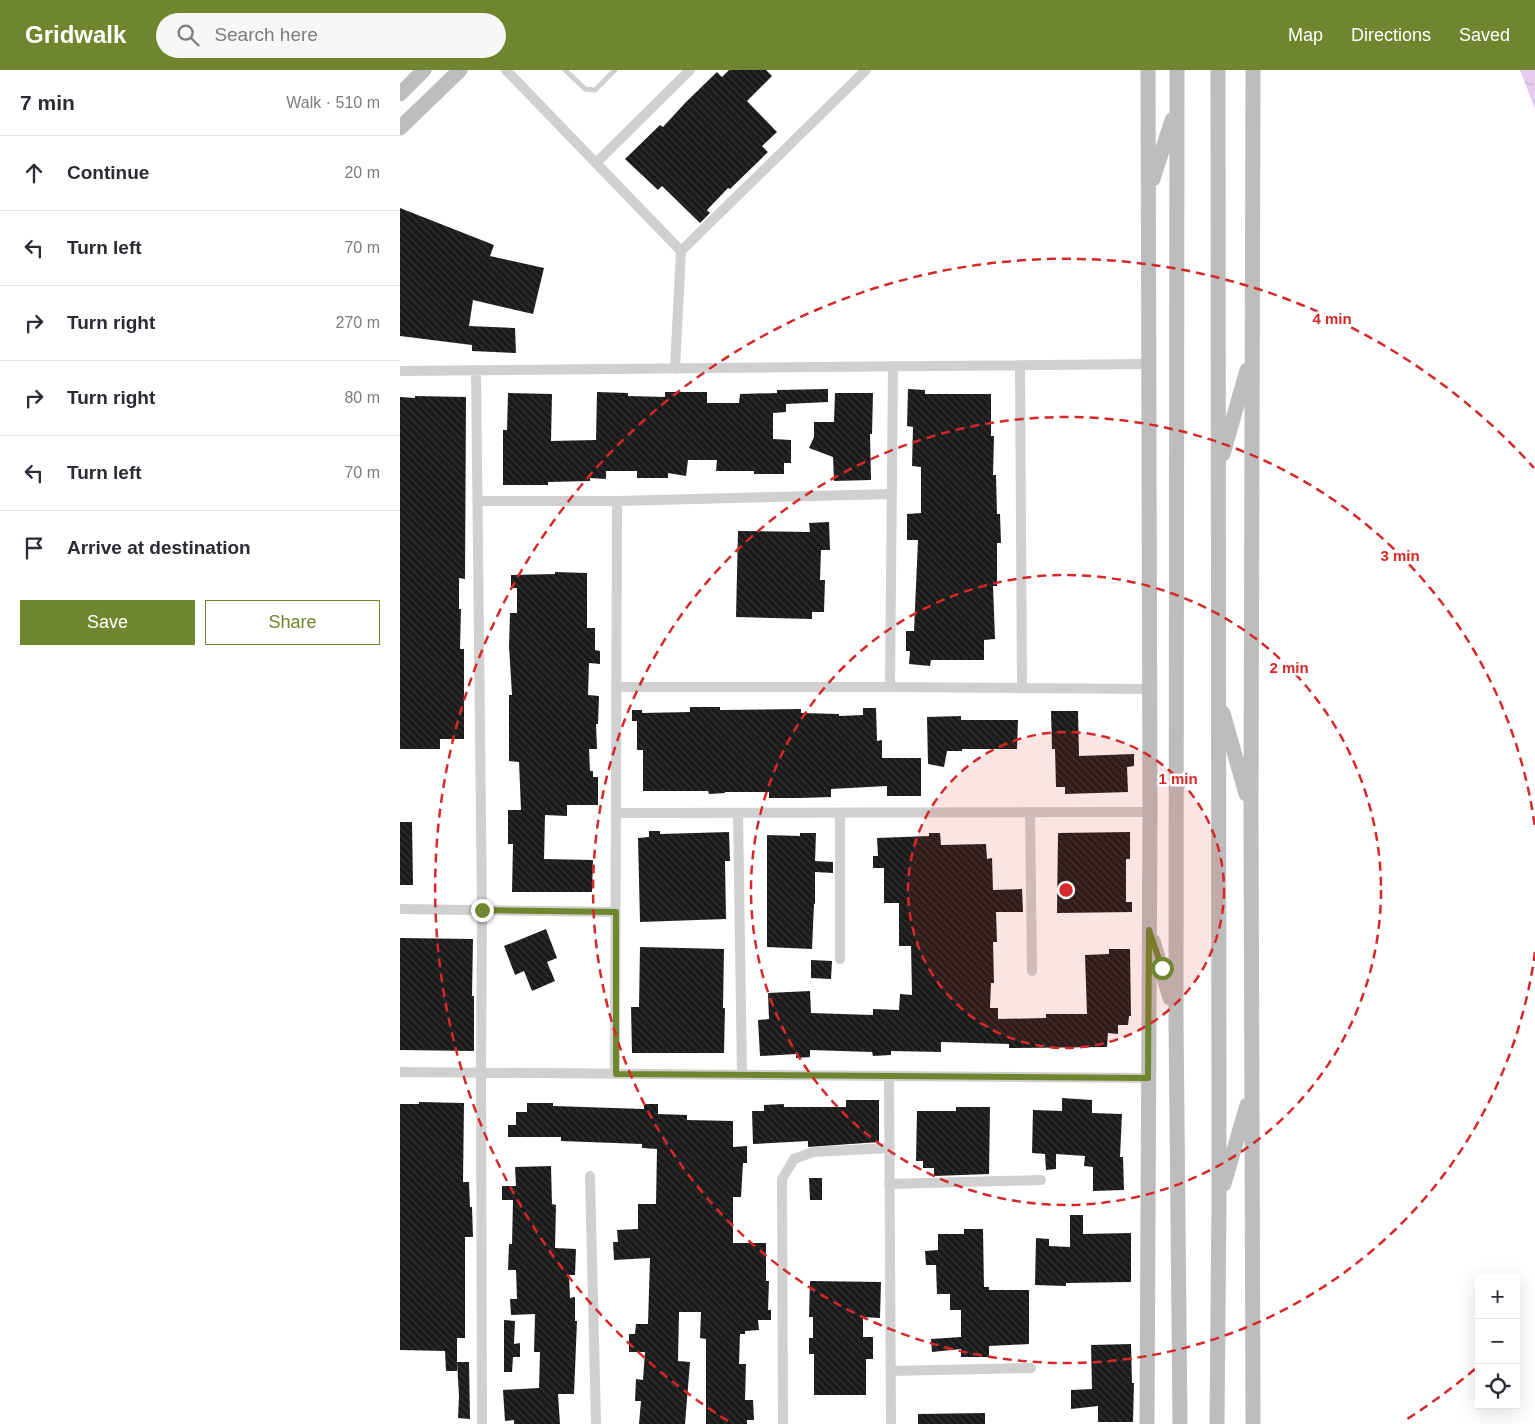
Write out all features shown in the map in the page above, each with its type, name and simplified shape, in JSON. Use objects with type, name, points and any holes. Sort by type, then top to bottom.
[{"type":"main road","points":[[400,94],[424,70]]},
{"type":"main road","points":[[400,128],[460,70]]},
{"type":"main road","points":[[1147,1424],[1150,812],[1148,70]]},
{"type":"main road","points":[[1177,70],[1176,1018],[1180,1424]]},
{"type":"main road","points":[[1217,1424],[1219,1200],[1218,70]]},
{"type":"main road","points":[[1253,71],[1251,812],[1253,1424]]},
{"type":"main road","points":[[1149,192],[1177,105]]},
{"type":"main road","points":[[1218,472],[1252,350]]},
{"type":"main road","points":[[1218,695],[1251,812]]},
{"type":"main road","points":[[1149,930],[1176,1018]]},
{"type":"main road","points":[[1219,1200],[1252,1088]]},
{"type":"street","points":[[506,70],[681,251]]},
{"type":"street","points":[[597,162],[690,70]]},
{"type":"street","points":[[675,369],[681,251],[866,70]]},
{"type":"street","points":[[400,371],[1149,364]]},
{"type":"street","points":[[1020,365],[1022,687]]},
{"type":"street","points":[[890,687],[893,366]]},
{"type":"street","points":[[476,370],[482,910],[480,1074],[482,1424]]},
{"type":"street","points":[[478,501],[617,501],[892,494]]},
{"type":"street","points":[[616,1074],[617,501]]},
{"type":"street","points":[[616,687],[1022,687],[1150,689]]},
{"type":"street","points":[[840,812],[840,960]]},
{"type":"street","points":[[1030,812],[1032,971]]},
{"type":"street","points":[[616,813],[1150,812]]},
{"type":"street","points":[[738,813],[742,1075]]},
{"type":"street","points":[[400,909],[616,912]]},
{"type":"street","points":[[400,1072],[1148,1078]]},
{"type":"street","points":[[888,1076],[891,1424]]},
{"type":"street","points":[[783,1424],[782,1179],[794,1159],[813,1152],[889,1148]]},
{"type":"street","points":[[590,1176],[596,1424]]},
{"type":"street","points":[[889,1184],[1041,1180]]},
{"type":"street","points":[[891,1371],[1030,1368]]},
{"type":"lane","points":[[565,70],[589,91],[595,90],[614,70]]},
{"type":"water","points":[[1520,70],[1535,70],[1535,109]]},
{"type":"building","points":[[729,70],[766,70],[772,76],[747,101],[777,132],[762,146],[768,152],[730,189],[728,188],[707,210],[710,213],[700,223],[662,186],[658,190],[625,159],[660,125],[663,127],[717,72],[722,77]]},
{"type":"building","points":[[400,208],[494,245],[490,256],[544,268],[533,314],[473,300],[469,326],[515,328],[516,353],[472,351],[472,345],[400,336]]},
{"type":"building","points":[[828,389],[828,402],[786,404],[786,412],[773,413],[773,439],[791,440],[791,463],[784,463],[784,474],[754,474],[754,471],[716,471],[717,460],[688,460],[686,476],[668,473],[668,478],[637,478],[637,471],[606,471],[606,479],[590,478],[590,481],[548,482],[548,485],[503,485],[503,430],[507,430],[508,393],[552,394],[551,441],[596,440],[597,392],[628,393],[628,396],[665,397],[665,392],[707,392],[707,403],[739,403],[740,394],[777,393],[777,390]]},
{"type":"building","points":[[908,389],[925,390],[925,394],[991,394],[991,436],[994,436],[993,475],[996,475],[997,514],[1000,514],[1001,543],[997,543],[997,586],[993,586],[995,639],[984,640],[984,660],[931,660],[930,666],[909,664],[910,651],[906,651],[906,631],[914,631],[918,540],[907,540],[907,514],[921,513],[921,467],[912,466],[913,427],[907,426]]},
{"type":"building","points":[[835,393],[873,393],[872,434],[870,434],[871,480],[834,481],[833,457],[809,448],[814,437],[814,422],[834,422]]},
{"type":"building","points":[[415,396],[466,397],[465,579],[459,578],[459,609],[461,609],[460,649],[464,649],[464,739],[440,739],[440,749],[400,749],[400,397],[415,398]]},
{"type":"building","points":[[829,522],[830,550],[821,550],[820,580],[825,580],[824,612],[812,612],[812,619],[736,617],[738,531],[810,532],[809,523]]},
{"type":"building","points":[[555,572],[587,573],[587,628],[595,628],[595,650],[600,651],[600,664],[589,663],[588,695],[599,696],[598,724],[596,724],[597,749],[589,749],[590,771],[593,771],[593,777],[598,777],[598,805],[567,805],[567,816],[545,815],[544,859],[593,860],[592,892],[512,892],[513,844],[508,844],[508,810],[521,810],[519,762],[509,761],[509,695],[512,695],[509,646],[510,613],[517,613],[517,588],[511,588],[511,575],[555,574]]},
{"type":"building","points":[[690,707],[720,707],[720,710],[801,709],[801,713],[839,714],[839,716],[863,715],[863,708],[876,708],[877,741],[882,740],[882,758],[921,758],[921,796],[887,796],[887,786],[831,789],[831,797],[800,798],[769,798],[769,792],[709,794],[708,791],[643,791],[643,750],[637,750],[637,721],[632,721],[632,710],[642,710],[642,713],[690,712]]},
{"type":"building","points":[[1051,711],[1078,711],[1079,756],[1134,754],[1134,766],[1127,767],[1128,792],[1065,794],[1065,787],[1056,787]]},
{"type":"building","points":[[961,716],[961,720],[1018,720],[1017,749],[962,749],[962,751],[947,751],[944,767],[928,764],[927,717]]},
{"type":"building","points":[[400,822],[412,822],[413,885],[400,885]]},
{"type":"building","points":[[649,831],[660,831],[660,834],[729,832],[730,861],[725,861],[726,919],[640,922],[638,838],[649,837]]},
{"type":"building","points":[[1130,832],[1130,859],[1126,859],[1126,902],[1132,902],[1132,912],[1057,913],[1058,833]]},
{"type":"building","points":[[800,833],[816,833],[815,861],[833,862],[833,873],[815,872],[812,949],[767,947],[767,835],[800,836]]},
{"type":"building","points":[[929,833],[940,833],[941,845],[986,844],[987,859],[992,858],[993,890],[1022,889],[1023,912],[996,912],[997,942],[993,942],[994,983],[991,983],[990,1008],[998,1008],[998,1019],[1046,1018],[1046,1014],[1087,1014],[1085,955],[1109,954],[1109,949],[1130,949],[1131,1016],[1129,1016],[1128,1025],[1118,1025],[1118,1034],[1108,1033],[1107,1047],[1009,1048],[1009,1044],[941,1042],[941,1052],[891,1051],[891,1055],[873,1056],[872,1052],[810,1050],[810,1057],[796,1058],[796,1054],[760,1056],[758,1020],[769,1019],[768,993],[810,991],[811,1013],[873,1015],[873,1009],[899,1010],[900,994],[912,995],[911,946],[899,946],[899,903],[884,903],[884,868],[873,868],[873,856],[878,856],[877,838],[929,836]]},
{"type":"building","points":[[546,929],[557,958],[547,962],[555,981],[532,991],[524,971],[515,975],[504,946]]},
{"type":"building","points":[[400,938],[473,939],[472,996],[474,996],[474,1051],[400,1050]]},
{"type":"building","points":[[640,947],[724,949],[724,1053],[632,1053],[631,1007],[639,1007]]},
{"type":"building","points":[[811,960],[832,961],[831,979],[811,978]]},
{"type":"building","points":[[1062,1098],[1092,1100],[1092,1113],[1122,1114],[1120,1157],[1123,1157],[1124,1190],[1093,1191],[1093,1167],[1084,1166],[1085,1156],[1056,1154],[1056,1169],[1046,1170],[1045,1154],[1032,1153],[1033,1110],[1062,1111]]},
{"type":"building","points":[[846,1100],[879,1100],[879,1142],[808,1147],[808,1141],[753,1144],[752,1111],[764,1111],[764,1105],[784,1104],[784,1107],[846,1107]]},
{"type":"building","points":[[419,1102],[464,1103],[463,1182],[469,1182],[473,1237],[465,1237],[465,1338],[457,1338],[457,1371],[446,1371],[445,1351],[400,1350],[400,1104],[419,1104]]},
{"type":"building","points":[[527,1103],[553,1103],[553,1106],[644,1109],[644,1104],[658,1104],[658,1114],[687,1115],[687,1120],[733,1121],[733,1147],[747,1146],[747,1163],[743,1163],[741,1197],[733,1197],[733,1243],[766,1243],[766,1281],[769,1281],[768,1310],[771,1310],[771,1320],[758,1320],[759,1330],[745,1331],[745,1334],[740,1334],[739,1364],[746,1364],[745,1400],[753,1400],[754,1420],[747,1420],[747,1424],[706,1424],[706,1339],[700,1338],[701,1312],[679,1312],[678,1361],[690,1362],[685,1424],[639,1424],[641,1401],[635,1401],[636,1379],[643,1380],[645,1352],[629,1352],[629,1334],[635,1334],[636,1324],[648,1324],[650,1258],[614,1260],[613,1242],[618,1242],[617,1230],[638,1229],[638,1204],[656,1204],[657,1149],[642,1148],[642,1144],[561,1141],[561,1137],[508,1137],[508,1125],[516,1125],[516,1112],[527,1112]]},
{"type":"building","points":[[956,1107],[990,1107],[989,1174],[934,1176],[934,1168],[923,1168],[923,1161],[916,1161],[917,1111],[956,1111]]},
{"type":"building","points":[[551,1166],[552,1204],[556,1205],[555,1248],[576,1249],[575,1275],[569,1275],[570,1298],[575,1297],[575,1321],[577,1321],[574,1394],[558,1394],[560,1424],[514,1424],[514,1420],[505,1421],[503,1390],[539,1388],[540,1352],[534,1352],[535,1314],[511,1315],[510,1299],[517,1299],[516,1270],[508,1270],[509,1244],[512,1244],[513,1200],[502,1200],[502,1186],[516,1186],[515,1167]]},
{"type":"building","points":[[809,1178],[822,1178],[822,1200],[810,1200]]},
{"type":"building","points":[[1070,1215],[1083,1215],[1083,1234],[1131,1233],[1131,1282],[1066,1283],[1066,1286],[1035,1285],[1036,1238],[1049,1239],[1049,1246],[1070,1247]]},
{"type":"building","points":[[964,1229],[983,1229],[984,1287],[989,1287],[989,1290],[1029,1290],[1029,1344],[989,1346],[989,1357],[961,1357],[961,1349],[932,1352],[931,1339],[961,1337],[961,1310],[950,1310],[950,1294],[937,1294],[936,1265],[926,1265],[925,1251],[938,1250],[938,1234],[964,1234]]},
{"type":"building","points":[[810,1281],[881,1282],[880,1318],[863,1317],[863,1337],[873,1337],[873,1359],[866,1359],[866,1395],[814,1395],[814,1354],[809,1354],[809,1338],[813,1338],[813,1317],[809,1317]]},
{"type":"building","points":[[504,1320],[515,1321],[514,1344],[520,1343],[520,1357],[513,1357],[512,1372],[504,1372]]},
{"type":"building","points":[[1131,1344],[1132,1383],[1134,1383],[1133,1422],[1098,1422],[1098,1406],[1071,1409],[1071,1390],[1092,1389],[1091,1345]]},
{"type":"building","points":[[457,1362],[469,1362],[470,1419],[458,1418]]},
{"type":"building","points":[[985,1413],[985,1424],[918,1424],[918,1414]]},
{"type":"route","points":[[482,910],[616,912],[616,1074],[1148,1078],[1149,930],[1162,968]]}]
